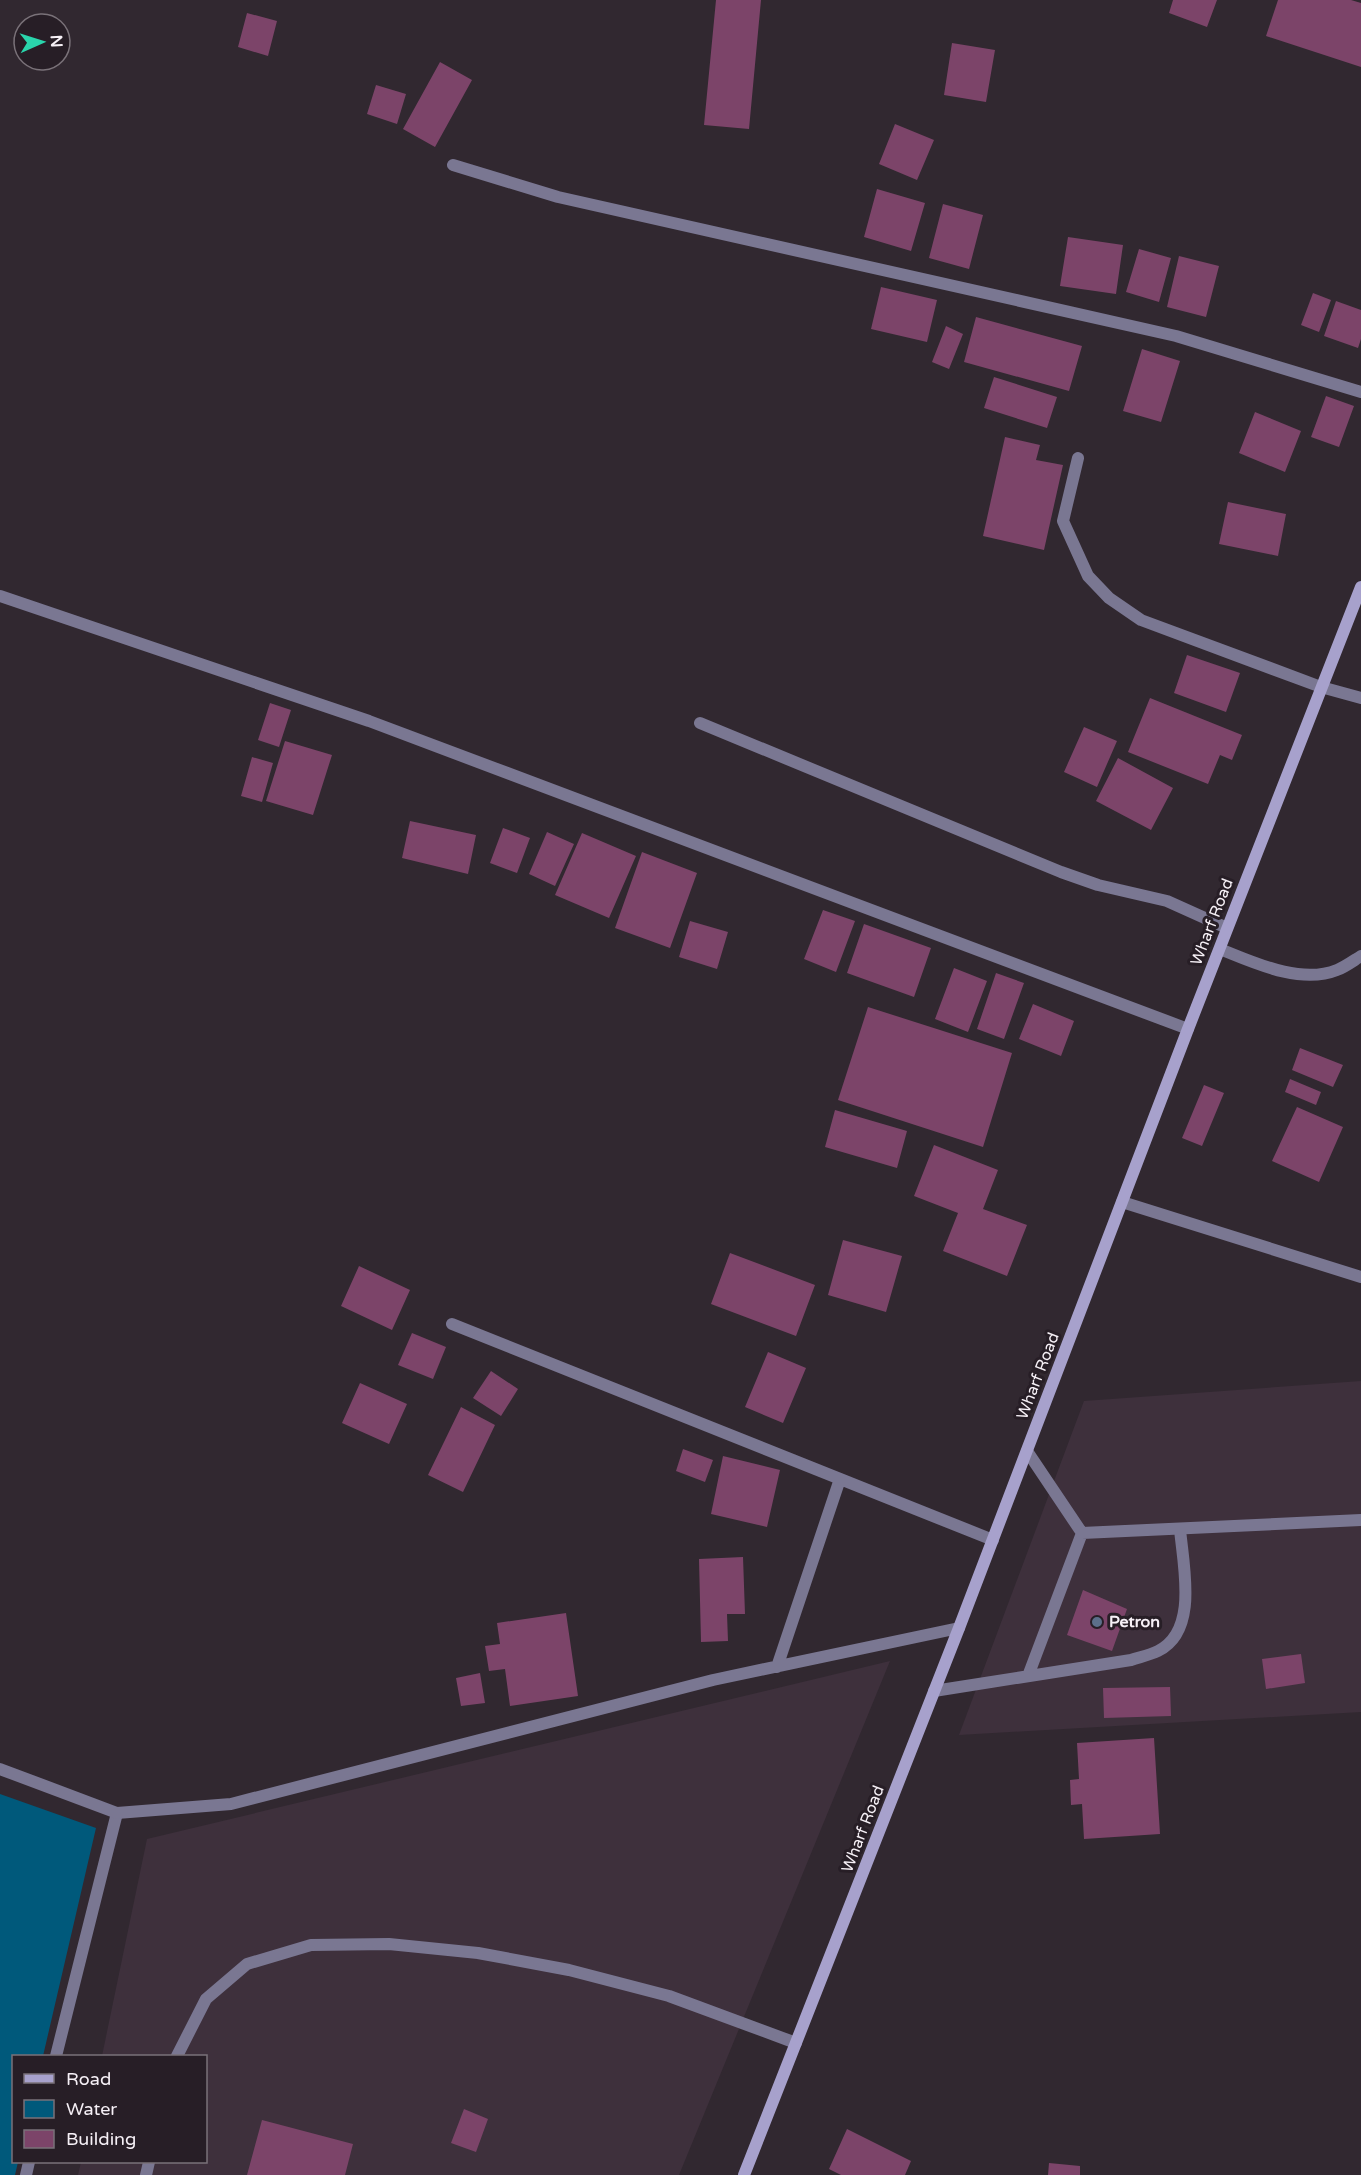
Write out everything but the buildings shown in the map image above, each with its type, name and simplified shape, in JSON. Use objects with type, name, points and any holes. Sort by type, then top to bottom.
[{"type":"main road","name":"Wharf Road","points":[[744,2175],[959,1628],[1227,928],[1361,587]]},
{"type":"street","points":[[453,165],[558,197],[1176,336],[1361,392]]},
{"type":"street","points":[[1078,458],[1063,521],[1088,576],[1109,598],[1141,620],[1321,687],[1361,698]]},
{"type":"street","points":[[0,596],[369,721],[1188,1029]]},
{"type":"street","points":[[700,723],[1061,872],[1098,885],[1167,901],[1227,928]]},
{"type":"street","points":[[1220,949],[1264,966],[1305,974],[1336,971],[1361,956]]},
{"type":"street","points":[[1122,1202],[1361,1277]]},
{"type":"street","points":[[452,1324],[993,1540]]},
{"type":"street","points":[[1027,1451],[1082,1533]]},
{"type":"street","points":[[777,1667],[840,1479]]},
{"type":"street","points":[[1082,1533],[1361,1520]]},
{"type":"street","points":[[934,1691],[1131,1660],[1159,1651],[1174,1638],[1183,1620],[1185,1596],[1180,1529]]},
{"type":"street","points":[[1028,1676],[1082,1533]]},
{"type":"street","points":[[0,1769],[117,1813],[231,1804],[713,1680],[959,1628]]},
{"type":"street","points":[[56,2055],[117,1813]]},
{"type":"street","points":[[178,2055],[207,1999],[247,1965],[311,1946],[367,1944],[478,1953],[569,1970],[669,1996],[796,2043]]},
{"type":"shaded area","points":[[1361,1381],[1361,1712],[959,1735],[1084,1401]]},
{"type":"shaded area","points":[[890,1661],[679,2175],[78,2175],[81,2163],[207,2163],[207,2055],[102,2055],[147,1839]]},
{"type":"water","points":[[0,1794],[96,1828],[43,2055],[12,2055],[12,2163],[18,2163],[15,2175],[0,2175]]},
{"type":"place","name":"Petron","points":[[1097,1622]]}]
